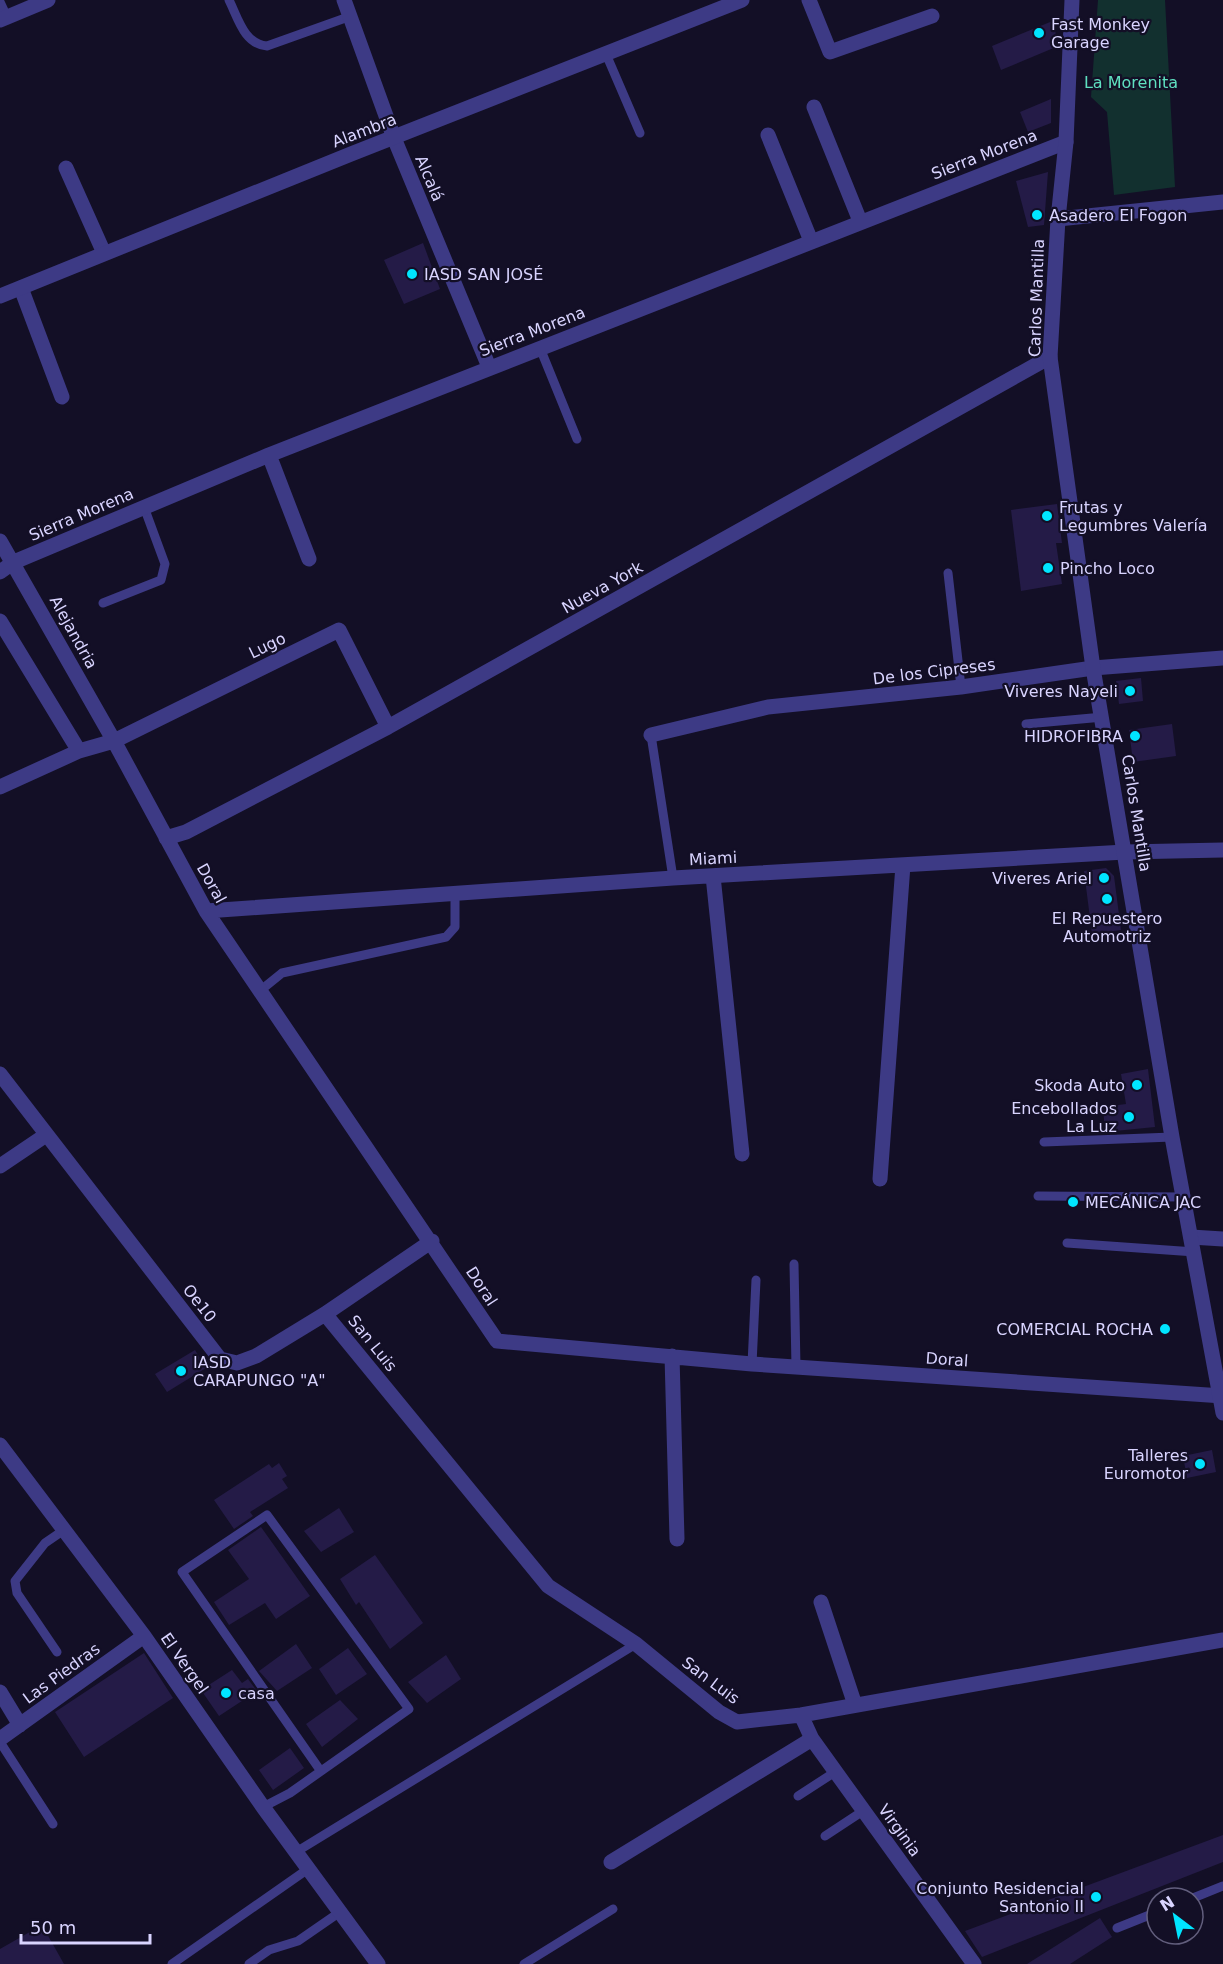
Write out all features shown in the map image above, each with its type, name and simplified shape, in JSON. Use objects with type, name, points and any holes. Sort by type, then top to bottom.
[{"type":"street","points":[[4,19],[48,0]]},
{"type":"street","name":"Alcalá","points":[[344,0],[394,138],[489,367]]},
{"type":"street","name":"Alambra","points":[[0,296],[742,0]]},
{"type":"street","points":[[810,0],[830,52],[932,15]]},
{"type":"street","name":"Carlos Mantilla","points":[[1072,0],[1066,142],[1058,219],[1050,357],[1093,668],[1172,1137],[1222,1396],[1223,1413]]},
{"type":"street","points":[[814,107],[860,221]]},
{"type":"street","points":[[768,135],[811,241]]},
{"type":"street","name":"Sierra Morena","points":[[0,572],[14,562],[269,455],[1066,142]]},
{"type":"street","points":[[66,168],[104,253]]},
{"type":"street","points":[[1058,219],[1223,202]]},
{"type":"street","points":[[21,288],[62,398]]},
{"type":"street","name":"Nueva York","points":[[166,838],[186,832],[388,727],[1050,357]]},
{"type":"street","points":[[269,455],[309,559]]},
{"type":"street","name":"Alejandria","points":[[0,541],[114,741]]},
{"type":"street","points":[[0,621],[78,751]]},
{"type":"street","name":"Lugo","points":[[114,741],[339,630],[388,727]]},
{"type":"street","name":"De los Cipreses","points":[[651,735],[768,707],[961,687],[1093,668],[1223,658]]},
{"type":"street","points":[[0,787],[78,751],[114,741]]},
{"type":"street","name":"Doral","points":[[114,741],[206,911],[432,1241],[497,1341],[752,1364],[1222,1396]]},
{"type":"street","name":"Miami","points":[[206,911],[673,878],[1125,852],[1223,850]]},
{"type":"street","points":[[880,1179],[903,865]]},
{"type":"street","points":[[713,876],[742,1154]]},
{"type":"street","name":"Oe10","points":[[0,1074],[220,1359],[237,1363],[256,1356],[325,1314],[432,1241]]},
{"type":"street","points":[[0,1166],[46,1135]]},
{"type":"street","points":[[1193,1245],[1223,1239]]},
{"type":"street","name":"San Luis","points":[[325,1314],[548,1586],[636,1644],[719,1712],[737,1722],[801,1715],[1223,1640]]},
{"type":"street","points":[[672,1356],[677,1539]]},
{"type":"street","name":"El Vergel","points":[[0,1445],[144,1636],[263,1808],[378,1964]]},
{"type":"street","points":[[820,1602],[855,1705]]},
{"type":"street","name":"Las Piedras","points":[[0,1741],[144,1636]]},
{"type":"street","points":[[0,1692],[20,1725]]},
{"type":"street","name":"Virginia","points":[[801,1715],[812,1739],[974,1964]]},
{"type":"street","points":[[611,1862],[812,1739]]},
{"type":"lane","points":[[229,0],[248,39],[256,45],[267,46],[351,16]]},
{"type":"lane","points":[[0,2],[4,19]]},
{"type":"lane","points":[[606,54],[640,133]]},
{"type":"lane","points":[[540,348],[577,439]]},
{"type":"lane","points":[[103,603],[161,580],[165,573],[165,564],[144,507]]},
{"type":"lane","points":[[948,573],[961,687]]},
{"type":"lane","points":[[1026,724],[1103,717]]},
{"type":"lane","points":[[651,735],[673,878]]},
{"type":"lane","points":[[261,990],[282,973],[446,937],[455,927],[455,893]]},
{"type":"lane","points":[[1044,1142],[1172,1137]]},
{"type":"lane","points":[[1038,1196],[1184,1197]]},
{"type":"lane","points":[[1067,1243],[1193,1245]]},
{"type":"lane","points":[[794,1264],[796,1367]]},
{"type":"lane","points":[[752,1364],[756,1280]]},
{"type":"lane","points":[[263,1808],[290,1793],[409,1709],[267,1515],[182,1572],[320,1770]]},
{"type":"lane","points":[[57,1652],[17,1593],[15,1581],[45,1543],[64,1530]]},
{"type":"lane","points":[[296,1852],[636,1644]]},
{"type":"lane","points":[[0,1741],[53,1824]]},
{"type":"lane","points":[[798,1796],[835,1772]]},
{"type":"lane","points":[[825,1836],[863,1811]]},
{"type":"lane","points":[[172,1964],[308,1869]]},
{"type":"lane","points":[[1205,1893],[1223,1886]]},
{"type":"lane","points":[[524,1964],[613,1909]]},
{"type":"lane","points":[[249,1964],[268,1950],[298,1941],[340,1912]]},
{"type":"lane","points":[[1117,1928],[1145,1917]]},
{"type":"green space","name":"La Morenita","points":[[1098,0],[1165,0],[1175,187],[1114,195],[1107,112],[1091,97]]},
{"type":"building","name":"Fast Monkey Garage","points":[[1055,20],[1056,47],[1001,70],[992,46]]},
{"type":"building","points":[[1051,99],[1051,123],[1028,132],[1020,112]]},
{"type":"building","points":[[1048,172],[1044,225],[1028,227],[1016,181]]},
{"type":"building","name":"IASD SAN JOSÉ","points":[[423,243],[440,289],[404,304],[384,260]]},
{"type":"building","points":[[1057,504],[1062,543],[1056,543],[1062,584],[1021,591],[1011,510]]},
{"type":"building","name":"Viveres Nayeli","points":[[1141,678],[1143,701],[1119,704],[1116,681]]},
{"type":"building","points":[[1172,724],[1176,756],[1133,762],[1129,730]]},
{"type":"building","points":[[1106,868],[1114,876],[1121,930],[1092,934],[1084,871]]},
{"type":"building","points":[[1148,1069],[1155,1127],[1105,1132],[1103,1107],[1126,1104],[1121,1074]]},
{"type":"building","name":"IASD CARAPUNGO \"A\"","points":[[195,1350],[206,1368],[167,1392],[155,1374]]},
{"type":"building","name":"Talleres Euromotor","points":[[1212,1450],[1216,1472],[1187,1478],[1183,1456]]},
{"type":"building","points":[[279,1463],[287,1476],[282,1479],[288,1488],[250,1512],[253,1516],[234,1529],[214,1500],[269,1464],[272,1468]]},
{"type":"building","points":[[339,1508],[354,1532],[321,1552],[304,1531]]},
{"type":"building","points":[[261,1527],[310,1596],[276,1619],[265,1603],[229,1625],[214,1602],[249,1579],[228,1550]]},
{"type":"building","points":[[375,1555],[423,1623],[390,1649],[359,1602],[356,1605],[340,1579]]},
{"type":"building","points":[[296,1644],[312,1668],[277,1691],[259,1671]]},
{"type":"building","points":[[348,1648],[367,1674],[336,1695],[319,1669]]},
{"type":"building","points":[[144,1653],[173,1698],[84,1757],[55,1712]]},
{"type":"building","points":[[446,1655],[461,1679],[427,1703],[408,1682]]},
{"type":"building","name":"casa","points":[[232,1670],[242,1683],[248,1679],[257,1691],[219,1716],[201,1690]]},
{"type":"building","points":[[340,1700],[358,1719],[322,1747],[306,1724]]},
{"type":"building","points":[[290,1748],[304,1768],[273,1790],[259,1770]]},
{"type":"building","name":"Conjunto Residencial Santonio II","points":[[1223,1835],[1223,1862],[1162,1886],[1145,1886],[1145,1893],[982,1957],[965,1931]]},
{"type":"building","points":[[1100,1918],[1112,1937],[1070,1964],[1027,1964]]},
{"type":"building","points":[[42,1925],[64,1964],[0,1964],[0,1949]]},
{"type":"place","name":"Fast Monkey Garage","points":[[1039,33]]},
{"type":"place","name":"Asadero El Fogon","points":[[1037,215]]},
{"type":"place","name":"IASD SAN JOSÉ","points":[[412,274]]},
{"type":"place","name":"Frutas y Legumbres Valería","points":[[1047,516]]},
{"type":"place","name":"Pincho Loco","points":[[1048,568]]},
{"type":"place","name":"Viveres Nayeli","points":[[1130,691]]},
{"type":"place","name":"HIDROFIBRA","points":[[1135,736]]},
{"type":"place","name":"Viveres Ariel","points":[[1104,878]]},
{"type":"place","name":"El Repuestero Automotriz","points":[[1107,899]]},
{"type":"place","name":"Skoda Auto","points":[[1137,1085]]},
{"type":"place","name":"Encebollados La Luz","points":[[1129,1117]]},
{"type":"place","name":"MECÁNICA JAC","points":[[1073,1202]]},
{"type":"place","name":"COMERCIAL ROCHA","points":[[1165,1329]]},
{"type":"place","name":"IASD CARAPUNGO \"A\"","points":[[181,1371]]},
{"type":"place","name":"Talleres Euromotor","points":[[1200,1464]]},
{"type":"place","name":"casa","points":[[226,1693]]},
{"type":"place","name":"Conjunto Residencial Santonio II","points":[[1096,1897]]}]
